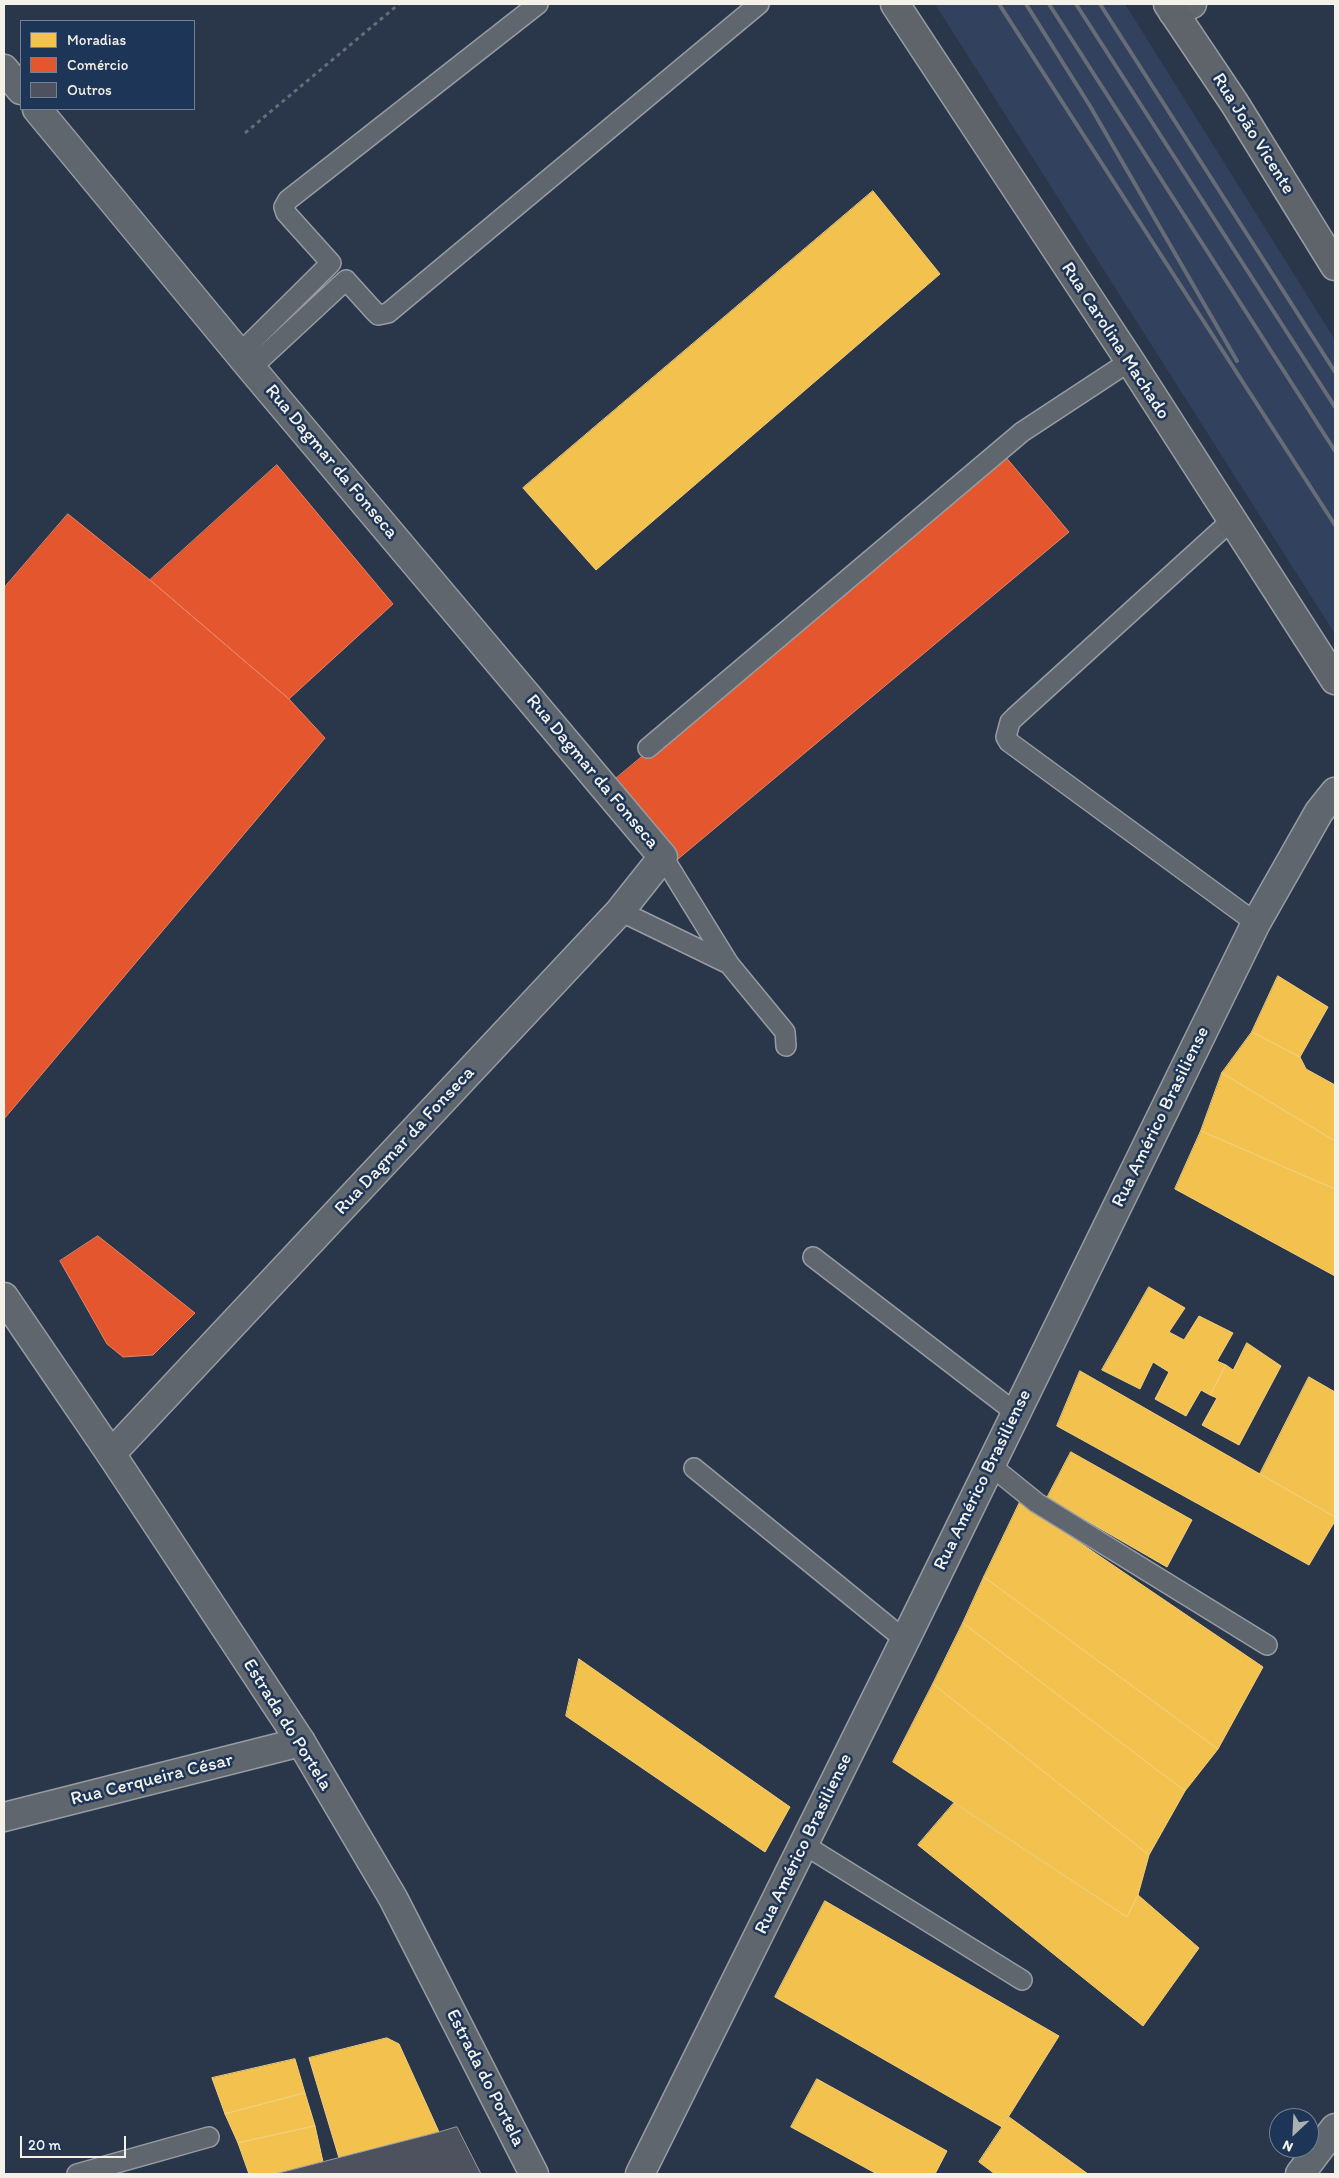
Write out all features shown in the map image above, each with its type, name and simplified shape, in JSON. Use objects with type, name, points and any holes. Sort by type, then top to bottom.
[{"type":"main road","name":"Rua Carolina Machado","points":[[894,4],[1130,361],[1335,680]]},
{"type":"main road","name":"Rua João Vicente","points":[[1178,6],[1235,104],[1335,266]]},
{"type":"main road","points":[[4,69],[20,89]]},
{"type":"main road","name":"Rua Dagmar da Fonseca","points":[[38,110],[245,361],[663,857],[620,911],[111,1454]]},
{"type":"main road","name":"Rua Américo Brasiliense","points":[[640,2174],[905,1640],[1256,923],[1315,820],[1335,792]]},
{"type":"main road","name":"Estrada do Portela","points":[[5,1302],[111,1454],[301,1742],[393,1898],[534,2174]]},
{"type":"main road","name":"Rua Cerqueira César","points":[[4,1817],[301,1742]]},
{"type":"main road","points":[[1300,2174],[1335,2128]]},
{"type":"lane","points":[[538,4],[288,200],[284,207],[286,213],[378,315],[388,313],[759,4]]},
{"type":"lane","points":[[245,361],[331,263]]},
{"type":"lane","points":[[245,361],[346,280]]},
{"type":"lane","points":[[648,748],[1022,432],[1130,361]]},
{"type":"lane","points":[[1232,520],[1015,716],[1010,722],[1006,737],[1009,742],[1256,923]]},
{"type":"lane","points":[[663,857],[728,964],[785,1032],[786,1046]]},
{"type":"lane","points":[[620,911],[728,964]]},
{"type":"lane","points":[[814,1257],[1016,1413]]},
{"type":"lane","points":[[990,1465],[1037,1503],[1267,1645]]},
{"type":"lane","points":[[694,1468],[905,1640]]},
{"type":"lane","points":[[803,1844],[1022,1980]]},
{"type":"lane","points":[[77,2174],[209,2137]]},
{"type":"path","points":[[245,133],[399,4]]},
{"type":"shaded area","points":[[935,4],[1125,4],[1335,340],[1335,634]]},
{"type":"building: Moradias","points":[[873,191],[940,274],[596,570],[523,488]]},
{"type":"building: Moradias","points":[[1278,976],[1328,1007],[1300,1057],[1252,1032]]},
{"type":"building: Moradias","points":[[1252,1032],[1300,1057],[1306,1069],[1335,1085],[1335,1141],[1222,1073]]},
{"type":"building: Moradias","points":[[1222,1073],[1335,1141],[1335,1189],[1201,1131]]},
{"type":"building: Moradias","points":[[1201,1131],[1335,1189],[1335,1276],[1175,1189]]},
{"type":"building: Moradias","points":[[1149,1287],[1185,1308],[1169,1332],[1184,1340],[1199,1316],[1233,1333],[1217,1361],[1226,1365],[1210,1395],[1201,1390],[1186,1416],[1155,1399],[1169,1372],[1153,1362],[1140,1389],[1102,1370]]},
{"type":"building: Moradias","points":[[1247,1343],[1281,1366],[1239,1445],[1202,1425],[1217,1398],[1210,1395],[1226,1365],[1233,1370]]},
{"type":"building: Moradias","points":[[1080,1371],[1335,1517],[1335,1521],[1309,1565],[1057,1426]]},
{"type":"building: Moradias","points":[[1309,1377],[1335,1392],[1335,1517],[1260,1474]]},
{"type":"building: Moradias","points":[[1071,1452],[1192,1520],[1167,1567],[1047,1498]]},
{"type":"building: Moradias","points":[[1020,1502],[1263,1667],[1218,1749],[984,1577]]},
{"type":"building: Moradias","points":[[984,1577],[1218,1749],[1185,1791],[963,1623]]},
{"type":"building: Moradias","points":[[963,1623],[1185,1791],[1149,1855],[933,1684]]},
{"type":"building: Moradias","points":[[579,1659],[790,1807],[765,1852],[566,1716]]},
{"type":"building: Moradias","points":[[933,1684],[1149,1855],[1138,1895],[1127,1917],[893,1762]]},
{"type":"building: Moradias","points":[[954,1803],[1127,1917],[1138,1895],[1199,1948],[1143,2026],[918,1845]]},
{"type":"building: Moradias","points":[[825,1901],[1059,2036],[1002,2127],[775,1997]]},
{"type":"building: Moradias","points":[[387,2038],[399,2044],[439,2132],[339,2158],[309,2058]]},
{"type":"building: Moradias","points":[[295,2059],[305,2093],[225,2114],[212,2078]]},
{"type":"building: Moradias","points":[[817,2079],[947,2151],[935,2174],[877,2174],[791,2127]]},
{"type":"building: Moradias","points":[[305,2093],[315,2126],[238,2143],[225,2114]]},
{"type":"building: Moradias","points":[[1009,2117],[1088,2174],[995,2174],[979,2162]]},
{"type":"building: Moradias","points":[[315,2126],[323,2162],[275,2174],[249,2174],[238,2143]]},
{"type":"building: Comércio","points":[[1004,455],[1069,532],[678,859],[613,781]]},
{"type":"building: Comércio","points":[[277,465],[393,604],[289,699],[150,580]]},
{"type":"building: Comércio","points":[[68,514],[150,580],[289,699],[325,738],[4,1119],[4,588]]},
{"type":"building: Comércio","points":[[98,1236],[195,1313],[153,1355],[123,1357],[107,1344],[60,1261]]},
{"type":"building: Outros","points":[[457,2127],[481,2174],[275,2174],[439,2132]]},
{"type":"railway","points":[[999,4],[1335,525]]},
{"type":"railway","points":[[1026,4],[1090,106],[1237,361]]},
{"type":"railway","points":[[1049,4],[1335,451]]},
{"type":"railway","points":[[1076,4],[1335,407]]},
{"type":"railway","points":[[1100,4],[1335,372]]}]
